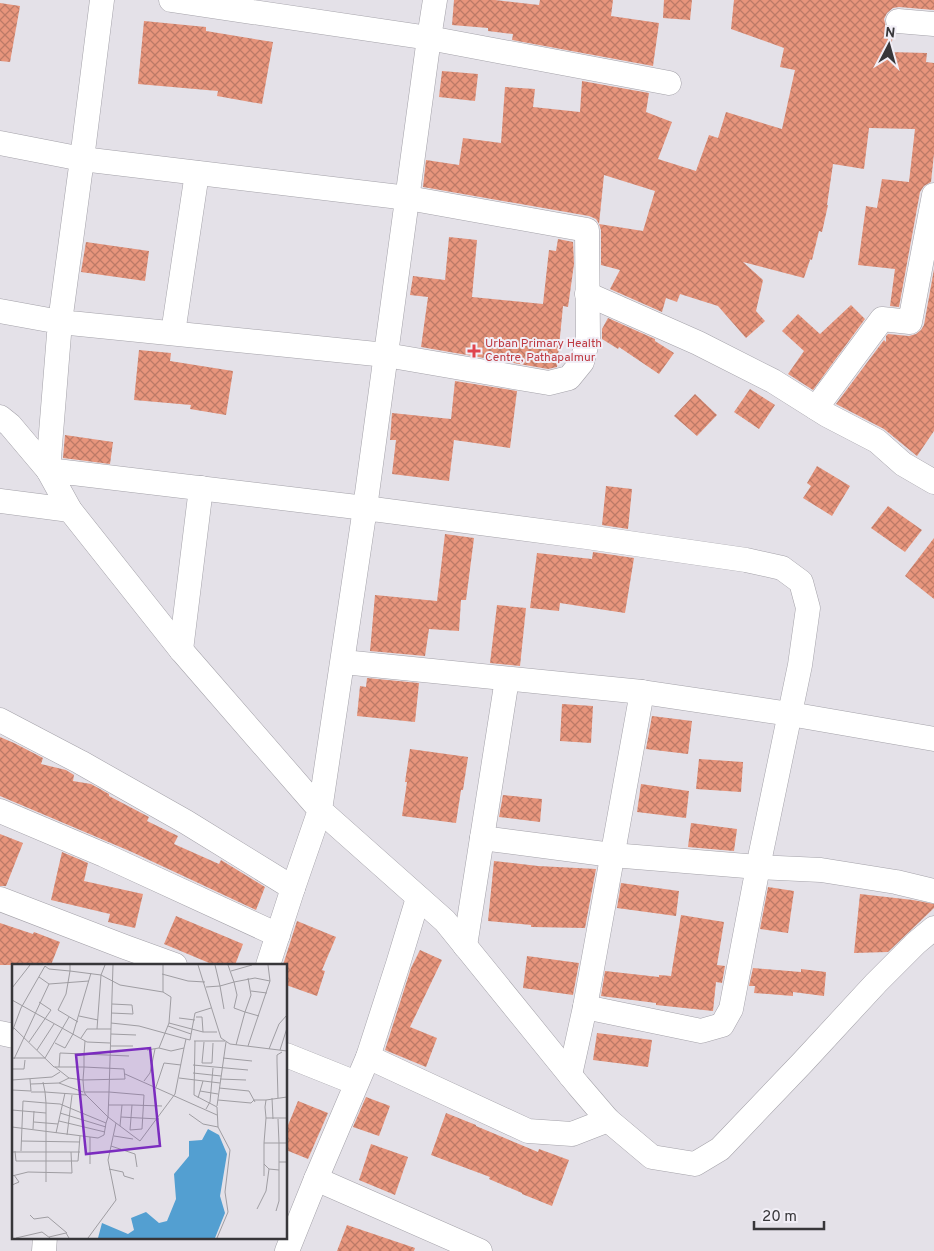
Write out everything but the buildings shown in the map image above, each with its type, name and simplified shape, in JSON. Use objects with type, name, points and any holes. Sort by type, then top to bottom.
[{"type":"street","points":[[48,470],[60,322],[102,0]]},
{"type":"street","points":[[171,0],[429,38],[669,83]]},
{"type":"street","points":[[268,964],[320,810],[365,508],[435,0]]},
{"type":"street","points":[[898,21],[934,24]]},
{"type":"street","points":[[0,143],[82,159],[408,198],[587,230],[588,338],[582,362],[569,378],[549,383],[386,355],[60,322],[0,311]]},
{"type":"street","points":[[173,333],[197,173]]},
{"type":"street","points":[[816,408],[882,319],[910,322],[934,195]]},
{"type":"street","points":[[587,294],[698,343],[773,381],[816,408],[877,441],[903,464],[934,482]]},
{"type":"street","points":[[0,417],[10,425],[48,470],[70,510],[181,650],[320,810],[445,922],[608,1120],[652,1157],[695,1164],[720,1149],[876,983],[916,943],[934,928]]},
{"type":"street","points":[[48,470],[365,508],[746,560],[782,568],[801,582],[808,608],[800,665],[731,1009],[722,1025],[701,1031],[585,1006]]},
{"type":"street","points":[[181,650],[201,488]]},
{"type":"street","points":[[0,501],[70,510]]},
{"type":"street","points":[[343,662],[642,692],[790,714],[934,739]]},
{"type":"street","points":[[465,946],[508,679]]},
{"type":"street","points":[[570,1075],[585,1006],[642,692]]},
{"type":"street","points":[[0,720],[80,762],[186,822],[293,888]]},
{"type":"street","points":[[0,811],[104,855],[278,935]]},
{"type":"street","points":[[482,838],[612,855],[758,867],[821,870],[896,882],[934,891]]},
{"type":"street","points":[[287,1251],[368,1057],[418,898]]},
{"type":"street","points":[[0,899],[172,964]]},
{"type":"street","points":[[288,1056],[356,1083]]},
{"type":"street","points":[[368,1057],[528,1131],[572,1134],[608,1120]]},
{"type":"street","points":[[316,1178],[480,1251]]},
{"type":"street","points":[[44,1251],[45,1238]]},
{"type":"place","name":"Urban Primary Health Centre, Pathapalmur","points":[[474,351]]}]
